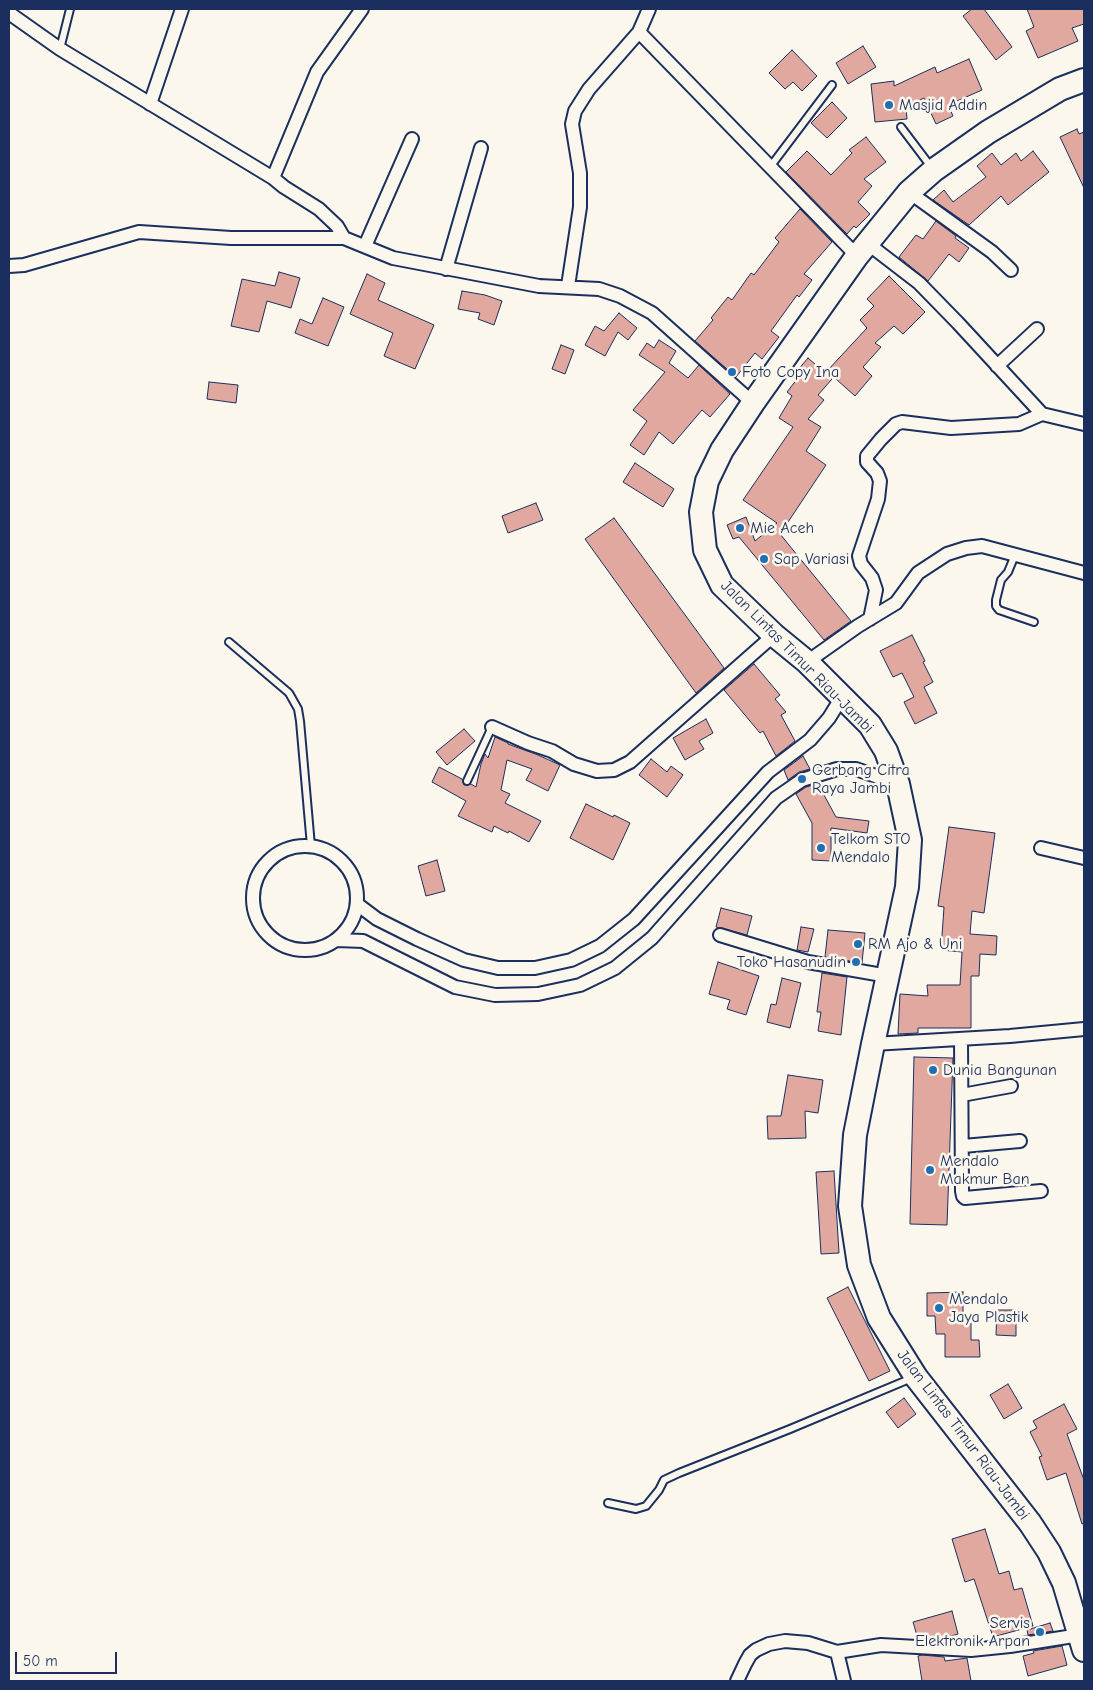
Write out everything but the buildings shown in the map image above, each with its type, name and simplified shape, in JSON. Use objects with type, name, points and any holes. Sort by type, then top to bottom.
[{"type":"highway","name":"Jalan Lintas Timur Riau-Jambi","points":[[1082,1642],[1064,1583],[1049,1552],[1030,1523],[916,1377],[879,1318],[859,1266],[850,1206],[855,1135],[907,887],[910,840],[898,784],[886,751],[870,725],[807,662],[774,635],[722,585],[705,550],[701,512],[707,481],[722,450],[753,403],[862,250],[908,192],[934,170],[988,132],[1060,89],[1084,80]]},
{"type":"street","points":[[150,104],[182,9]]},
{"type":"street","points":[[273,178],[317,72],[362,9]]},
{"type":"street","points":[[568,286],[580,207],[580,173],[572,124],[575,111],[589,89],[638,32],[649,9]]},
{"type":"street","points":[[9,13],[60,49],[273,178],[284,188],[319,209],[337,226],[344,238]]},
{"type":"street","points":[[638,32],[770,167],[862,250],[919,283],[1042,414],[1084,424]]},
{"type":"street","points":[[365,246],[412,139]]},
{"type":"street","points":[[446,269],[482,148]]},
{"type":"street","points":[[908,192],[992,252],[1011,270]]},
{"type":"street","points":[[9,266],[24,265],[139,232],[231,238],[344,238],[392,258],[539,286],[568,286],[599,289],[613,293],[652,313],[753,403]]},
{"type":"street","points":[[997,366],[1037,329]]},
{"type":"street","points":[[870,619],[876,590],[872,578],[861,564],[859,556],[878,499],[880,480],[877,473],[867,462],[867,456],[881,439],[896,424],[902,422],[951,428],[1019,424],[1042,414]]},
{"type":"street","points":[[807,662],[858,626],[896,603],[918,573],[947,554],[966,548],[982,546],[1084,573]]},
{"type":"street","points":[[492,727],[528,744],[552,751],[574,764],[597,771],[614,770],[630,762],[774,635]]},
{"type":"street","points":[[357,904],[377,919],[464,960],[498,968],[535,968],[571,960],[600,946],[634,919],[768,772],[810,740],[829,718],[842,698]]},
{"type":"street","points":[[337,940],[363,941],[455,987],[495,995],[538,994],[580,985],[615,968],[652,938],[776,798],[802,780],[837,769],[856,768],[898,784]]},
{"type":"street","points":[[312,846],[331,852],[346,866],[356,884],[357,904],[351,924],[337,940],[319,949],[299,950],[279,944],[264,930],[254,912],[253,891],[259,872],[273,856],[291,847],[312,846]]},
{"type":"street","points":[[1041,848],[1084,858]]},
{"type":"street","points":[[720,935],[808,962],[888,976]]},
{"type":"street","points":[[873,1044],[961,1040],[1084,1029]]},
{"type":"street","points":[[961,1040],[962,1191],[965,1198],[1041,1191]]},
{"type":"street","points":[[962,1095],[1011,1086]]},
{"type":"street","points":[[963,1146],[1020,1141]]},
{"type":"street","points":[[737,1681],[750,1655],[756,1650],[769,1644],[785,1641],[808,1643],[837,1652],[881,1645],[971,1650],[1082,1642]]},
{"type":"street","points":[[837,1652],[844,1681]]},
{"type":"lane","points":[[60,49],[70,9]]},
{"type":"lane","points":[[770,167],[832,85]]},
{"type":"lane","points":[[901,127],[934,170]]},
{"type":"lane","points":[[1015,555],[1008,572],[1001,580],[996,606],[999,610],[1034,622]]},
{"type":"lane","points":[[229,642],[289,693],[298,709],[312,846]]},
{"type":"lane","points":[[466,781],[492,727]]},
{"type":"lane","points":[[608,1503],[636,1509],[646,1506],[659,1490],[664,1480],[916,1377]]},
{"type":"place","name":"Masjid Addin","points":[[889,105]]},
{"type":"place","name":"Foto Copy Ina","points":[[732,372]]},
{"type":"place","name":"Mie Aceh","points":[[740,528]]},
{"type":"place","name":"Sap Variasi","points":[[764,559]]},
{"type":"place","name":"Gerbang Citra Raya Jambi","points":[[802,779]]},
{"type":"place","name":"Telkom STO Mendalo","points":[[821,848]]},
{"type":"place","name":"RM Ajo & Uni","points":[[858,944]]},
{"type":"place","name":"Toko Hasanudin","points":[[856,962]]},
{"type":"place","name":"Dunia Bangunan","points":[[933,1070]]},
{"type":"place","name":"Mendalo Makmur Ban","points":[[930,1170]]},
{"type":"place","name":"Mendalo Jaya Plastik","points":[[939,1308]]},
{"type":"place","name":"Servis Elektronik Arpan","points":[[1040,1632]]}]
